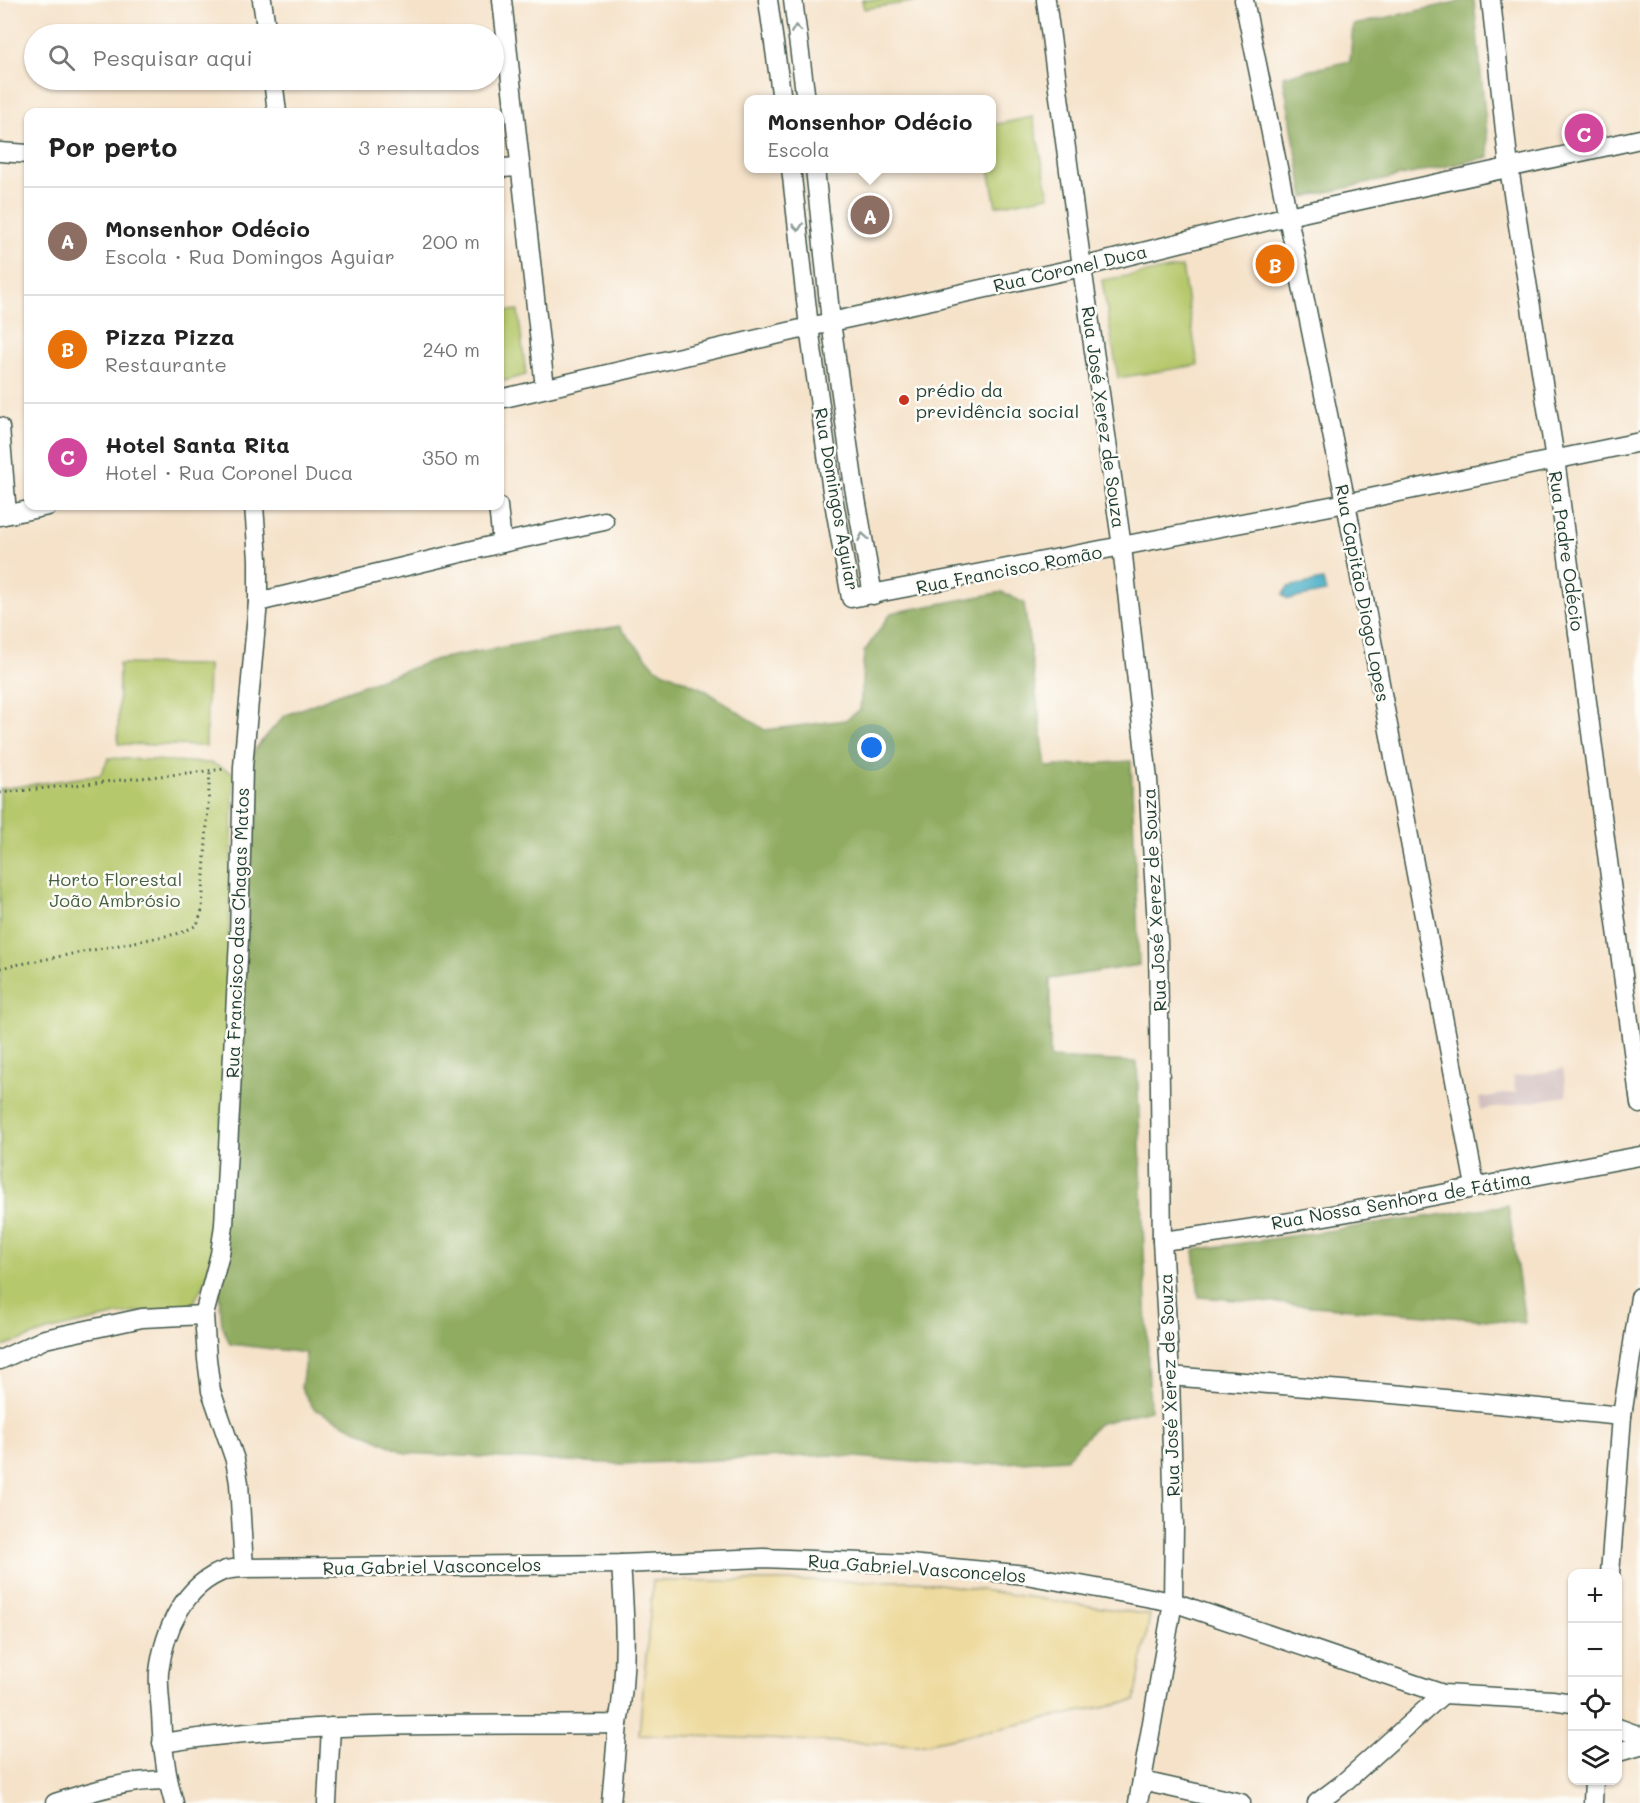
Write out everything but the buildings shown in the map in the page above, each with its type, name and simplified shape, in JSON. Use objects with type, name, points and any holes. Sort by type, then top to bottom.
[{"type":"street","points":[[262,0],[266,24]]},
{"type":"street","points":[[501,0],[504,24]]},
{"type":"street","points":[[768,0],[781,95]]},
{"type":"street","points":[[792,0],[806,95]]},
{"type":"street","name":"Rua José Xerez de Souza","points":[[1046,0],[1122,547],[1149,780],[1158,941],[1162,1240],[1170,1376],[1174,1526],[1173,1602],[1138,1803]]},
{"type":"street","name":"Rua Capitão Diogo Lopes","points":[[1244,0],[1346,503],[1475,1186]]},
{"type":"street","name":"Rua Padre Odécio","points":[[1491,0],[1509,168],[1555,459],[1640,1104]]},
{"type":"street","points":[[504,26],[545,387]]},
{"type":"street","points":[[777,61],[801,58]]},
{"type":"street","points":[[274,90],[276,108]]},
{"type":"street","name":"Rua Coronel Duca","points":[[504,398],[831,322],[1082,267],[1288,216],[1640,139]]},
{"type":"street","points":[[0,152],[24,154]]},
{"type":"street","points":[[504,168],[520,167]]},
{"type":"street","name":"Rua Domingos Aguiar","points":[[791,173],[809,327],[850,598],[873,595],[854,487],[831,322],[815,173]]},
{"type":"street","points":[[0,427],[4,515],[28,510]]},
{"type":"street","name":"Rua Francisco Romão","points":[[873,595],[1346,503],[1640,442]]},
{"type":"street","points":[[832,491],[854,487]]},
{"type":"street","name":"Rua Francisco das Chagas Matos","points":[[244,1568],[237,1471],[211,1391],[204,1315],[220,1254],[224,1225],[239,939],[243,767],[258,602],[254,510]]},
{"type":"street","points":[[498,510],[502,543]]},
{"type":"street","points":[[258,602],[604,520]]},
{"type":"street","name":"Rua Nossa Senhora de Fátima","points":[[1162,1240],[1227,1232],[1640,1156]]},
{"type":"street","points":[[1610,1569],[1622,1416],[1634,1371],[1640,1297]]},
{"type":"street","points":[[0,1360],[45,1339],[141,1318],[204,1315]]},
{"type":"street","points":[[1170,1376],[1622,1416]]},
{"type":"street","name":"Rua Gabriel Vasconcelos","points":[[174,1803],[167,1780],[162,1743],[159,1672],[167,1636],[182,1603],[205,1581],[226,1570],[244,1568],[621,1564],[763,1558],[910,1564],[1026,1575],[1173,1602],[1443,1694],[1568,1702]]},
{"type":"street","points":[[611,1803],[626,1649],[621,1564]]},
{"type":"street","points":[[1317,1803],[1340,1794],[1443,1694]]},
{"type":"street","points":[[162,1743],[210,1736],[331,1727],[618,1724]]},
{"type":"street","points":[[327,1803],[331,1727]]},
{"type":"street","points":[[1622,1730],[1640,1736]]},
{"type":"street","points":[[1622,1751],[1640,1746]]},
{"type":"street","points":[[55,1803],[97,1789],[141,1780],[167,1780]]},
{"type":"street","points":[[1142,1781],[1242,1803]]},
{"type":"street","points":[[1593,1803],[1594,1785]]},
{"type":"path","points":[[0,793],[210,771],[202,910],[197,925],[181,933],[0,968]]},
{"type":"shaded area","points":[[1563,1069],[1567,1096],[1481,1110],[1479,1098],[1516,1092],[1513,1077]]},
{"type":"green space","points":[[862,0],[927,0],[864,9]]},
{"type":"green space","points":[[1465,0],[1474,0],[1489,157],[1304,197],[1283,76],[1350,61],[1353,25]]},
{"type":"green space","points":[[1033,117],[1049,196],[996,206],[990,173],[996,173],[996,124]]},
{"type":"green space","points":[[1182,267],[1198,365],[1118,378],[1102,280]]},
{"type":"green space","points":[[518,310],[526,375],[504,381],[504,312]]},
{"type":"green space","points":[[1002,592],[1024,603],[1046,767],[1131,761],[1139,965],[1050,979],[1050,1058],[1137,1062],[1150,1410],[1098,1424],[1066,1459],[961,1466],[832,1455],[622,1464],[405,1453],[314,1409],[301,1388],[306,1353],[230,1344],[222,1325],[219,1293],[243,767],[284,716],[437,659],[619,626],[656,668],[705,690],[765,730],[845,720],[860,710],[864,652],[891,613]]},
{"type":"green space","points":[[119,664],[208,665],[206,746],[118,744]]},
{"type":"green space","name":"Horto Florestal João Ambrósio","points":[[109,758],[211,763],[234,773],[226,1032],[215,1242],[206,1279],[192,1306],[118,1315],[47,1331],[0,1348],[0,789],[100,775]]},
{"type":"green space","points":[[1508,1205],[1525,1323],[1199,1297],[1194,1250]]},
{"type":"sand","points":[[653,1581],[919,1581],[1150,1615],[1135,1700],[920,1745],[639,1734]]},
{"type":"water","points":[[1323,580],[1326,592],[1291,599],[1286,598],[1283,594],[1288,587]]},
{"type":"place","name":"Hotel Santa Rita","points":[[1584,133]]},
{"type":"place","name":"Monsenhor Odécio","points":[[870,215]]},
{"type":"place","name":"Pizza Pizza","points":[[1275,264]]},
{"type":"place","name":"prédio da previdência social","points":[[904,400]]}]
